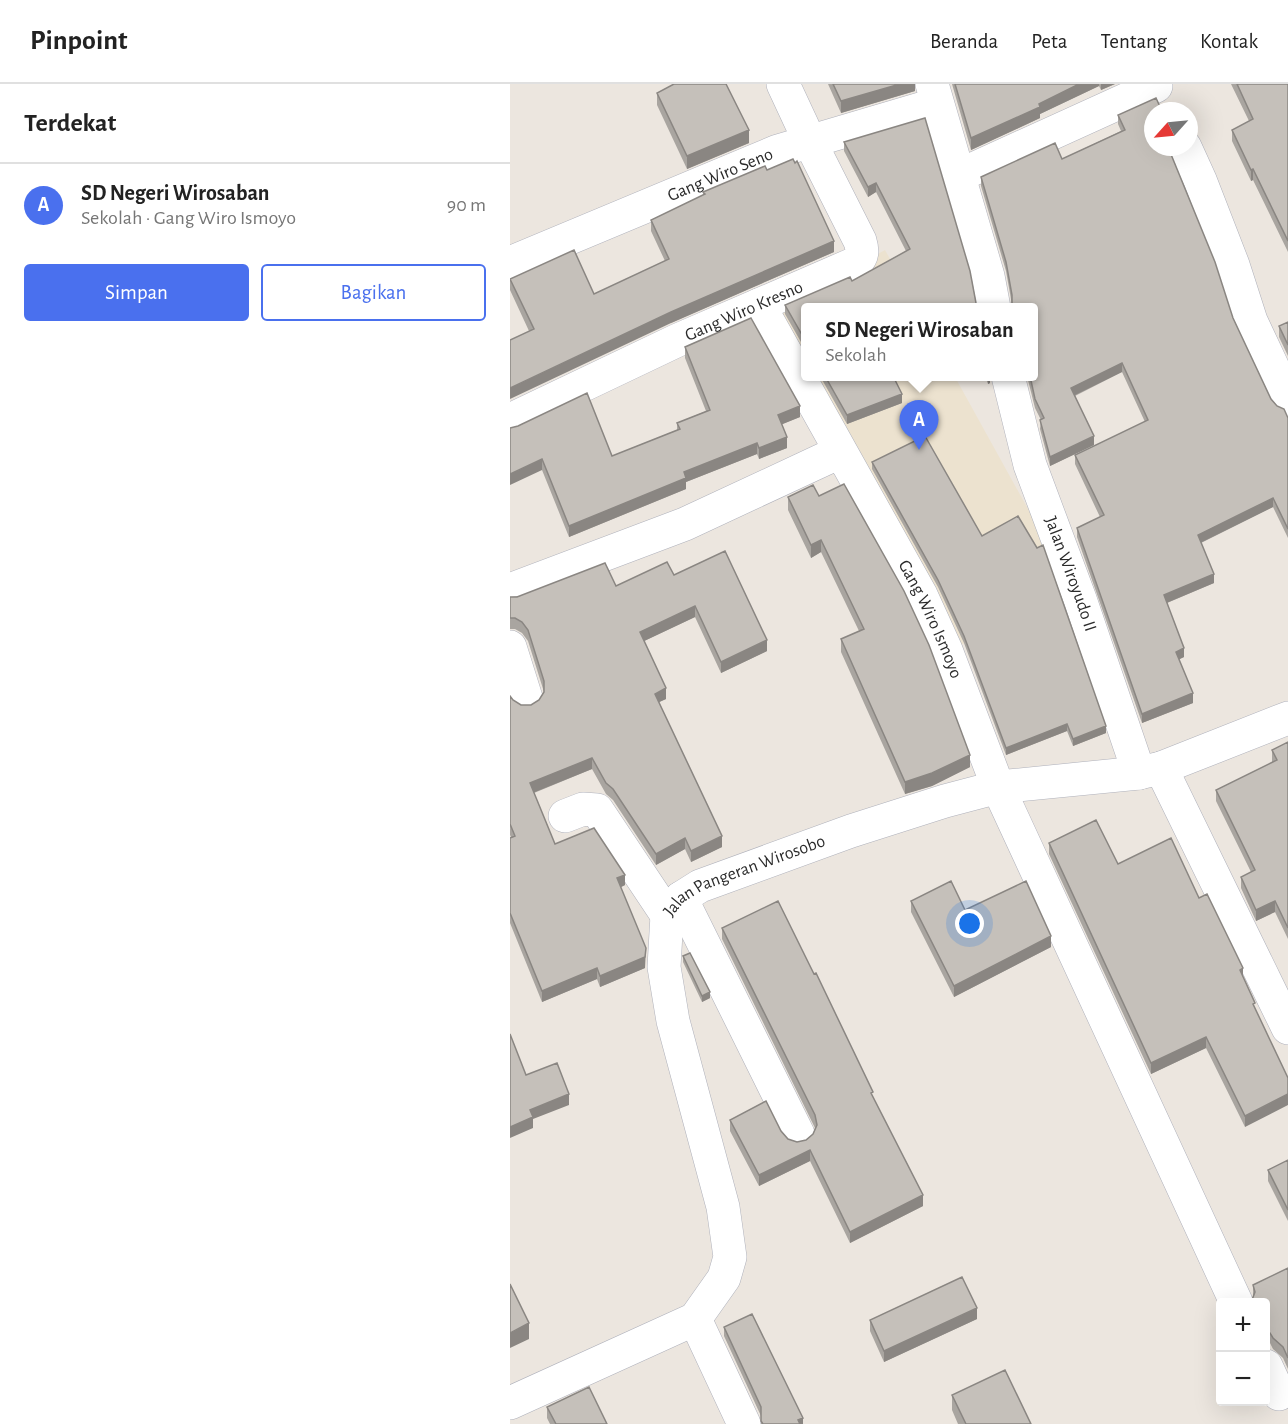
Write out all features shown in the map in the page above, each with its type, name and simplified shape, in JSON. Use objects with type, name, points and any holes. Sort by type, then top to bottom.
[{"type":"street","points":[[783,84],[810,142]]},
{"type":"street","points":[[934,94],[993,303]]},
{"type":"street","name":"Gang Wiro Seno","points":[[510,263],[778,151],[810,142],[934,94]]},
{"type":"street","points":[[958,176],[1159,94]]},
{"type":"street","name":"Gang Wiro Kresno","points":[[510,420],[678,340],[856,263],[862,255],[860,241],[810,142]]},
{"type":"street","points":[[1189,156],[1233,265],[1251,321],[1288,400]]},
{"type":"street","name":"Gang Wiro Ismoyo","points":[[759,305],[921,595],[946,650],[998,787],[1234,1298]]},
{"type":"street","name":"Jalan Wiroyudo II","points":[[1009,381],[1030,465],[1080,599],[1150,770],[1288,1028]]},
{"type":"street","points":[[510,590],[685,524],[831,456],[838,456],[844,460]]},
{"type":"street","points":[[510,647],[526,698]]},
{"type":"street","name":"Jalan Pangeran Wirosobo","points":[[695,1319],[724,1278],[730,1257],[723,1207],[673,1021],[664,967],[674,906],[700,886],[851,831],[945,801],[998,787],[1150,770],[1288,718]]},
{"type":"street","points":[[565,816],[582,809],[597,810],[674,906],[798,1134]]},
{"type":"street","points":[[510,1403],[695,1319],[744,1424]]},
{"type":"shaded area","points":[[885,250],[915,303],[801,303],[801,372],[769,314]]},
{"type":"shaded area","points":[[806,381],[957,381],[1070,585],[954,649]]},
{"type":"building","points":[[674,84],[726,84],[749,130],[687,156],[657,93]]},
{"type":"building","points":[[833,84],[900,84],[841,101]]},
{"type":"building","points":[[955,84],[1079,84],[1039,104],[1040,107],[971,138]]},
{"type":"building","points":[[1237,84],[1288,84],[1288,241],[1232,130],[1253,119]]},
{"type":"building","points":[[1144,103],[1144,156],[1172,156],[1215,262],[1233,318],[1271,399],[1277,406],[1284,409],[1288,418],[1288,529],[1273,498],[1198,535],[1214,574],[1164,595],[1184,648],[1176,652],[1193,693],[1142,714],[1077,528],[1104,515],[1075,455],[1148,420],[1122,363],[1071,388],[1094,436],[1050,457],[1040,420],[1044,418],[1035,399],[1031,381],[1038,381],[1038,303],[1012,303],[1006,262],[981,177],[1055,143],[1062,159],[1125,130],[1118,115]]},
{"type":"building","points":[[925,118],[970,271],[976,303],[801,303],[801,333],[785,305],[850,277],[852,281],[910,249],[876,183],[868,187],[844,142]]},
{"type":"building","points":[[793,159],[795,163],[797,161],[834,241],[671,312],[510,388],[510,340],[534,329],[510,279],[574,250],[594,294],[669,259],[651,220],[705,194],[703,192],[765,166],[767,170]]},
{"type":"building","points":[[751,318],[800,406],[778,415],[787,437],[759,448],[757,443],[684,472],[686,478],[569,526],[542,459],[510,474],[510,428],[587,393],[612,456],[680,429],[677,423],[710,410],[685,347]]},
{"type":"building","points":[[1288,322],[1288,345],[1279,326]]},
{"type":"building","points":[[828,381],[896,381],[902,394],[847,415]]},
{"type":"building","points":[[925,436],[982,536],[1018,516],[1037,548],[1043,545],[1106,726],[1073,739],[1067,724],[1006,748],[964,636],[938,580],[872,462]]},
{"type":"building","points":[[844,484],[904,591],[929,645],[970,755],[932,773],[905,782],[841,639],[864,629],[821,540],[811,545],[788,497],[813,485],[819,496]]},
{"type":"building","points":[[725,551],[767,640],[721,662],[695,606],[640,632],[666,688],[655,694],[722,836],[691,851],[685,838],[656,854],[613,789],[606,783],[592,758],[530,783],[555,844],[594,828],[625,875],[617,878],[646,948],[645,957],[600,976],[597,968],[542,991],[510,913],[510,838],[515,836],[510,824],[510,696],[521,705],[531,705],[539,700],[544,692],[544,681],[528,630],[522,622],[510,618],[510,597],[517,597],[605,563],[616,586],[667,562],[674,575]]},
{"type":"building","points":[[1288,742],[1288,928],[1275,901],[1256,910],[1241,877],[1255,870],[1216,790],[1277,760],[1272,750]]},
{"type":"building","points":[[1096,820],[1118,864],[1171,838],[1199,898],[1207,894],[1243,968],[1240,970],[1255,1003],[1253,1004],[1288,1078],[1288,1094],[1245,1116],[1206,1037],[1151,1063],[1049,843]]},
{"type":"building","points":[[951,881],[965,910],[1026,881],[1051,936],[954,986],[911,901]]},
{"type":"building","points":[[778,901],[814,974],[816,973],[873,1092],[871,1093],[923,1195],[850,1232],[810,1150],[759,1175],[730,1120],[766,1101],[781,1131],[788,1139],[797,1142],[806,1140],[813,1134],[817,1125],[815,1115],[722,928]]},
{"type":"building","points":[[690,953],[710,992],[702,996],[683,956]]},
{"type":"building","points":[[510,1034],[526,1075],[557,1063],[569,1094],[530,1110],[533,1117],[510,1127]]},
{"type":"building","points":[[1288,1160],[1288,1210],[1268,1170]]},
{"type":"building","points":[[1288,1268],[1288,1358],[1283,1347],[1270,1333],[1270,1298],[1253,1298],[1255,1292],[1253,1285]]},
{"type":"building","points":[[962,1277],[977,1308],[884,1351],[870,1320]]},
{"type":"building","points":[[510,1284],[529,1323],[510,1333]]},
{"type":"building","points":[[752,1314],[803,1418],[798,1420],[800,1424],[763,1424],[761,1421],[761,1407],[724,1327]]},
{"type":"building","points":[[1005,1370],[1031,1424],[966,1424],[952,1395]]},
{"type":"building","points":[[589,1387],[607,1424],[556,1424],[547,1407]]},
{"type":"place","name":"SD Negeri Wirosaban","points":[[919,450]]}]
